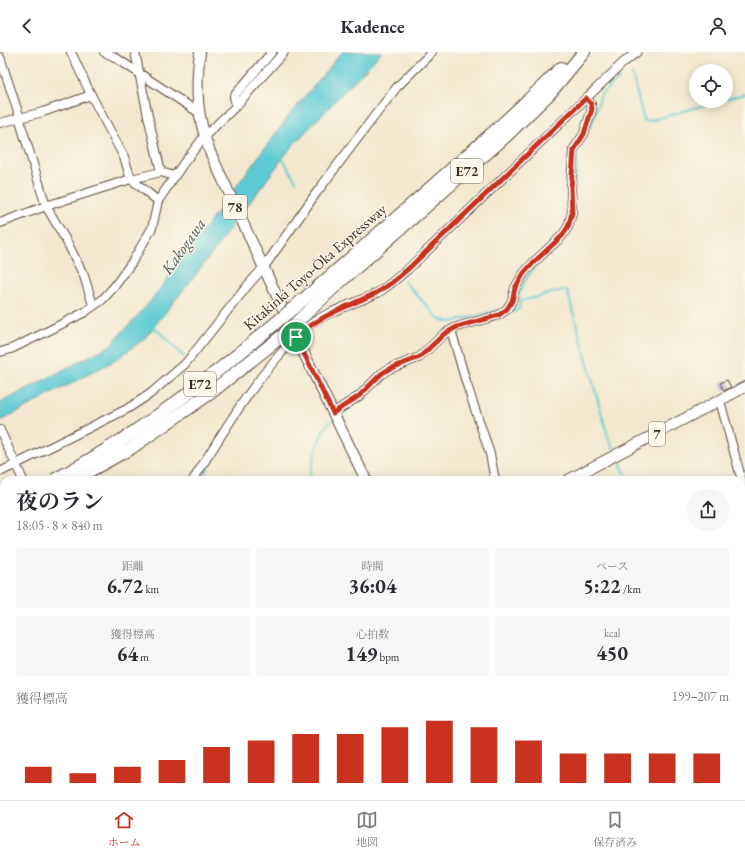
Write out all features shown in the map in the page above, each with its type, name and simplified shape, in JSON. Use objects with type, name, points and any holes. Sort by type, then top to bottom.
[{"type":"highway","name":"Kitakinki Toyo-Oka Expressway","points":[[81,476],[131,448],[209,394],[282,336],[338,276],[543,86],[575,52]]},
{"type":"highway","name":"Kitakinki Toyo-Oka Expressway","points":[[61,476],[143,427],[338,276],[505,138],[550,93],[584,52]]},
{"type":"main road","name":"78","points":[[200,52],[198,112],[204,137],[296,337],[364,476]]},
{"type":"main road","name":"7","points":[[576,476],[745,387]]},
{"type":"street","points":[[71,52],[91,95],[124,156],[131,179],[158,201]]},
{"type":"street","points":[[104,52],[140,73],[198,112]]},
{"type":"street","points":[[135,52],[161,172]]},
{"type":"street","points":[[236,106],[234,96],[272,52]]},
{"type":"street","points":[[0,352],[11,349],[50,330],[85,312],[102,300],[114,287],[132,262],[152,228],[158,201],[174,176],[204,137],[236,106],[284,52]]},
{"type":"street","points":[[0,472],[15,462],[120,413],[150,394],[185,364],[248,285],[262,264],[376,114],[397,88],[432,52]]},
{"type":"street","points":[[197,476],[246,398],[269,367],[296,337],[308,326],[329,314],[389,285],[636,52]]},
{"type":"street","points":[[0,57],[46,206],[68,242],[84,276],[93,305]]},
{"type":"street","points":[[0,123],[91,95]]},
{"type":"street","points":[[333,413],[359,396],[381,374],[389,369],[420,357],[444,334],[451,330],[499,315],[507,309],[512,301],[515,288],[524,273],[562,236],[568,227],[572,213],[571,188],[574,150],[584,134],[592,109],[591,104],[586,98]]},
{"type":"street","points":[[0,223],[46,206],[131,179],[161,172],[174,176]]},
{"type":"street","points":[[451,330],[466,382],[490,454],[494,476]]},
{"type":"street","points":[[720,401],[741,476]]},
{"type":"street","points":[[0,430],[21,476]]},
{"type":"water","points":[[342,52],[382,52],[292,146],[197,273],[144,339],[114,361],[0,421],[0,403],[109,346],[150,302],[291,113]]},
{"type":"building","points":[[727,380],[731,387],[724,391],[720,383]]},
{"type":"waterway","points":[[632,74],[644,121],[649,121],[694,108]]},
{"type":"waterway","points":[[590,127],[601,94],[619,79]]},
{"type":"waterway","points":[[733,97],[745,94]]},
{"type":"waterway","points":[[575,186],[577,153],[582,144]]},
{"type":"waterway","points":[[281,156],[296,181]]},
{"type":"waterway","points":[[501,318],[520,308],[519,301],[521,289],[538,263]]},
{"type":"waterway","points":[[404,281],[439,319],[451,322],[500,310]]},
{"type":"waterway","points":[[518,302],[567,290],[609,440],[615,450]]},
{"type":"waterway","points":[[152,325],[184,357]]},
{"type":"waterway","points":[[457,332],[463,329]]},
{"type":"waterway","points":[[339,415],[361,400],[369,391]]},
{"type":"waterway","points":[[309,476],[319,440],[332,419]]},
{"type":"waterway","points":[[206,476],[204,474],[222,445]]},
{"type":"waterway","points":[[620,462],[626,476]]},
{"type":"route","points":[[586,98],[591,104],[592,109],[584,134],[574,150],[571,188],[572,213],[568,227],[562,236],[550,246],[524,273],[515,288],[512,301],[507,309],[499,315],[457,327],[444,334],[420,357],[389,369],[381,374],[359,396],[333,413],[296,337],[308,326],[329,314],[389,285],[408,269],[586,98]]},
{"type":"water label","name":"Kakogawa","points":[[183,246]]}]
